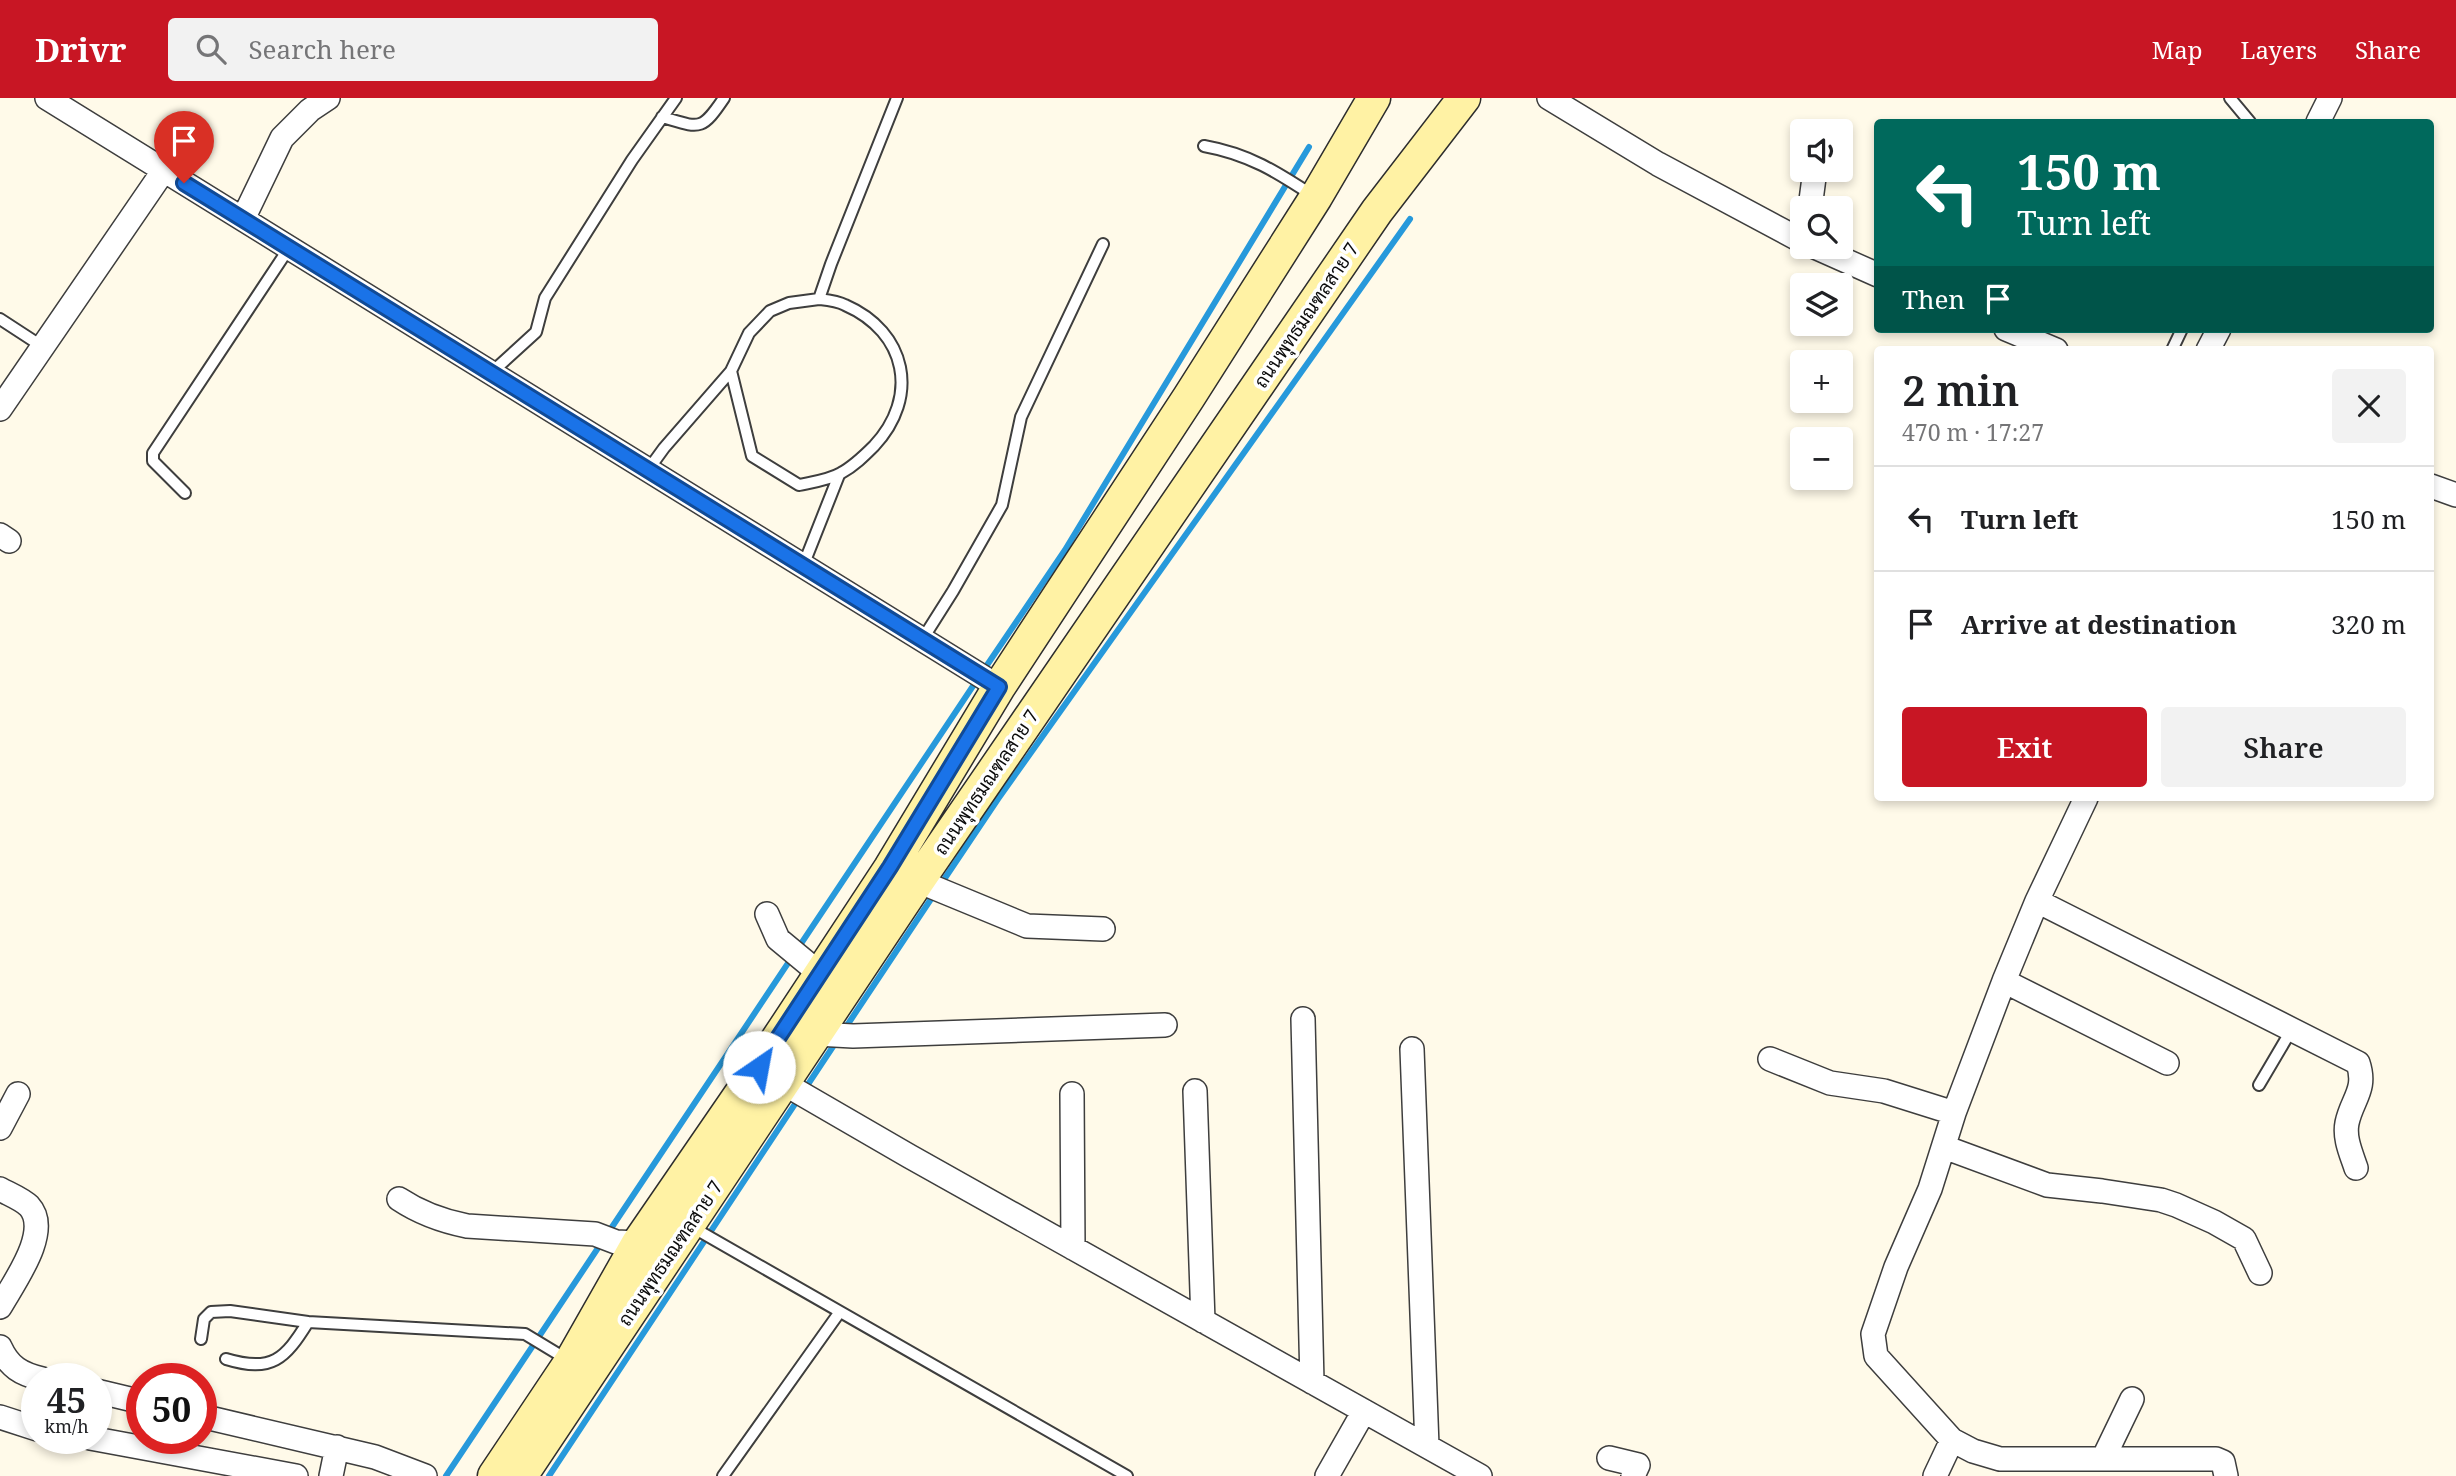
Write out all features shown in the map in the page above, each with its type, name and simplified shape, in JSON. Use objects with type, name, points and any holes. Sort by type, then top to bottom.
[{"type":"main road","name":"ถนนพุทธมณฑลสาย 7","points":[[494,1476],[561,1355],[616,1240],[759,1067],[811,966],[890,867],[987,680],[1189,397],[1316,197],[1374,98]]},
{"type":"main road","name":"ถนนพุทธมณฑลสาย 7","points":[[521,1476],[786,1085],[832,1035],[921,883],[1377,211],[1464,98]]},
{"type":"street","points":[[47,98],[987,680]]},
{"type":"street","points":[[243,219],[282,138],[310,110],[328,98]]},
{"type":"street","points":[[1549,98],[1658,164],[1790,231]]},
{"type":"street","points":[[2320,119],[2330,98]]},
{"type":"street","points":[[0,409],[164,170]]},
{"type":"street","points":[[1846,259],[1874,273]]},
{"type":"street","points":[[2014,333],[2042,346]]},
{"type":"street","points":[[2434,487],[2456,495]]},
{"type":"street","points":[[2085,801],[2037,901],[1954,1113],[1944,1147],[1873,1334],[1876,1356],[1952,1440],[1973,1451],[2000,1459],[2216,1459],[2223,1462],[2226,1476]]},
{"type":"street","points":[[921,883],[1027,926],[1103,929]]},
{"type":"street","points":[[2037,901],[2358,1063],[2363,1083],[2347,1123],[2347,1139],[2356,1168]]},
{"type":"street","points":[[766,914],[778,939],[811,966]]},
{"type":"street","points":[[2004,981],[2167,1063]]},
{"type":"street","points":[[1303,1018],[1312,1382]]},
{"type":"street","points":[[832,1035],[1164,1025]]},
{"type":"street","points":[[1412,1049],[1427,1446]]},
{"type":"street","points":[[1770,1059],[1830,1083],[1884,1091],[1954,1113]]},
{"type":"street","points":[[786,1085],[1427,1446],[1467,1473]]},
{"type":"street","points":[[1195,1091],[1203,1321]]},
{"type":"street","points":[[0,1128],[18,1094]]},
{"type":"street","points":[[1072,1094],[1073,1248]]},
{"type":"street","points":[[1944,1147],[2046,1185],[2161,1200],[2176,1205],[2244,1239],[2260,1273]]},
{"type":"street","points":[[0,1189],[28,1204],[37,1218],[36,1240],[0,1307]]},
{"type":"street","points":[[399,1199],[417,1211],[467,1226],[616,1240]]},
{"type":"street","points":[[0,1347],[10,1366],[21,1372]]},
{"type":"street","points":[[2103,1459],[2132,1399]]},
{"type":"street","points":[[1327,1476],[1364,1411]]},
{"type":"street","points":[[0,1418],[21,1424]]},
{"type":"street","points":[[217,1420],[337,1447],[404,1466],[425,1476]]},
{"type":"street","points":[[1935,1476],[1952,1440]]},
{"type":"street","points":[[112,1442],[296,1476]]},
{"type":"street","points":[[331,1476],[337,1447]]},
{"type":"street","points":[[1609,1458],[1638,1465],[1633,1476]]},
{"type":"lane","points":[[491,373],[536,332],[545,298],[676,98]]},
{"type":"lane","points":[[662,117],[693,127],[703,124],[724,98]]},
{"type":"lane","points":[[819,299],[897,98]]},
{"type":"lane","points":[[2230,98],[2248,119]]},
{"type":"lane","points":[[1204,146],[1234,152],[1277,172],[1316,197]]},
{"type":"lane","points":[[922,640],[1002,505],[1021,418],[1103,244]]},
{"type":"lane","points":[[186,494],[153,461],[153,453],[289,248]]},
{"type":"lane","points":[[649,470],[664,448],[731,371],[748,334],[769,311],[789,303],[819,299],[844,304],[869,318],[884,334],[901,363],[903,387],[896,415],[882,437],[859,462],[839,475],[799,485],[752,456],[731,371]]},
{"type":"lane","points":[[0,319],[43,347]]},
{"type":"lane","points":[[803,566],[839,475]]},
{"type":"lane","points":[[2259,1084],[2292,1029]]},
{"type":"lane","points":[[690,1226],[1127,1476]]},
{"type":"lane","points":[[201,1339],[204,1319],[211,1312],[230,1311],[308,1322],[524,1334],[561,1355]]},
{"type":"lane","points":[[723,1476],[839,1312]]},
{"type":"lane","points":[[226,1359],[255,1365],[275,1361],[291,1350],[308,1322]]},
{"type":"waterway","points":[[983,671],[1065,550],[1309,147]]},
{"type":"waterway","points":[[941,884],[998,799],[1410,219]]},
{"type":"waterway","points":[[608,1233],[977,680]]},
{"type":"waterway","points":[[844,1030],[935,893]]},
{"type":"waterway","points":[[549,1476],[838,1039]]},
{"type":"waterway","points":[[446,1476],[602,1242]]},
{"type":"route","points":[[184,183],[999,687],[890,867],[759,1067]]}]
